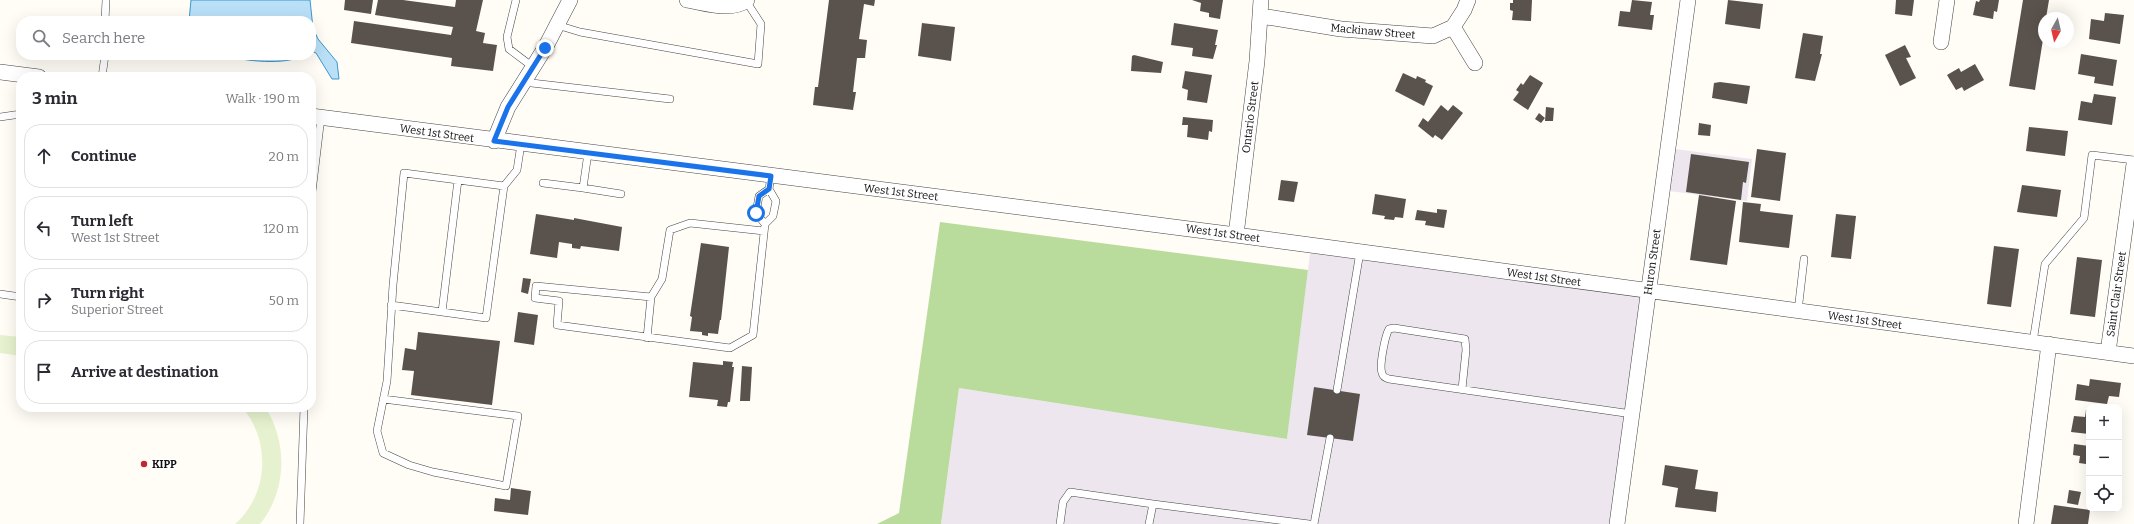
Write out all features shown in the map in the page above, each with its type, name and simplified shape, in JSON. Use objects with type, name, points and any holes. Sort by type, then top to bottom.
[{"type":"street","points":[[494,141],[508,107],[533,66],[569,0]]},
{"type":"street","points":[[687,0],[726,6],[736,6],[746,1]]},
{"type":"street","name":"Ontario Street","points":[[1236,234],[1261,16],[1261,0]]},
{"type":"street","points":[[1468,0],[1464,10],[1453,27],[1475,63]]},
{"type":"street","name":"Huron Street","points":[[1617,524],[1688,0]]},
{"type":"street","points":[[1941,42],[1947,0]]},
{"type":"street","name":"Mackinaw Street","points":[[1261,16],[1341,29],[1386,34],[1433,36],[1453,27]]},
{"type":"street","points":[[0,72],[16,74]]},
{"type":"street","name":"West 1st Street","points":[[316,117],[588,153],[770,182],[1236,234],[2134,356]]},
{"type":"street","name":"Saint Clair Street","points":[[2108,352],[2134,164]]},
{"type":"street","points":[[2026,524],[2049,344]]},
{"type":"lane","points":[[105,16],[106,0]]},
{"type":"lane","points":[[516,0],[507,37],[509,49],[533,66]]},
{"type":"lane","points":[[556,25],[580,32],[758,64],[761,24],[746,1]]},
{"type":"lane","points":[[103,72],[104,60]]},
{"type":"lane","points":[[523,82],[670,99]]},
{"type":"lane","points":[[0,117],[16,115]]},
{"type":"lane","points":[[392,305],[486,318],[504,186],[517,170],[521,144]]},
{"type":"lane","points":[[583,188],[588,153]]},
{"type":"lane","points":[[2033,342],[2045,264],[2084,218],[2092,155],[2134,160]]},
{"type":"lane","points":[[383,399],[518,416],[506,486],[433,472],[409,465],[383,453],[377,431],[386,381],[404,173],[504,186]]},
{"type":"lane","points":[[442,312],[458,180]]},
{"type":"lane","points":[[765,227],[756,213],[759,196],[770,182]]},
{"type":"lane","points":[[651,298],[536,286],[535,298],[559,301],[557,325],[730,348],[753,335],[765,227],[773,216],[776,201],[770,182]]},
{"type":"lane","points":[[542,183],[621,194]]},
{"type":"lane","points":[[647,338],[651,298],[662,279],[670,230],[690,223],[765,227]]},
{"type":"lane","points":[[1338,390],[1360,252]]},
{"type":"lane","points":[[1798,311],[1804,259]]},
{"type":"lane","points":[[0,294],[16,296]]},
{"type":"lane","points":[[1462,389],[1466,350],[1464,339],[1394,328],[1389,329],[1385,337],[1381,372],[1385,378],[1632,414]]},
{"type":"lane","points":[[300,524],[304,412]]},
{"type":"lane","points":[[1314,524],[1330,438]]},
{"type":"lane","points":[[1060,524],[1063,502],[1070,492],[1309,524]]},
{"type":"lane","points":[[1149,524],[1153,504]]},
{"type":"shaded area","points":[[1675,149],[1752,159],[1747,201],[1669,191]]},
{"type":"shaded area","points":[[1310,253],[1641,298],[1610,524],[941,524],[959,388],[1287,439]]},
{"type":"green space","points":[[940,222],[1308,270],[1287,439],[959,388],[941,524],[877,524],[899,513]]},
{"type":"green space","points":[[0,335],[16,337],[16,355],[0,353]]},
{"type":"green space","points":[[245,412],[268,412],[272,421],[278,435],[281,451],[280,482],[269,511],[260,524],[235,524],[246,512],[255,498],[260,483],[262,467],[261,451],[258,435]]},
{"type":"water","points":[[191,0],[310,0],[312,16],[189,16]]},
{"type":"water","points":[[316,35],[337,62],[339,79],[332,79],[316,53]]},
{"type":"water","points":[[248,60],[287,60],[276,61]]},
{"type":"building","points":[[345,0],[373,0],[371,14],[344,10]]},
{"type":"building","points":[[378,0],[403,0],[455,7],[456,0],[483,0],[476,31],[485,33],[483,43],[497,45],[493,71],[451,66],[452,58],[351,43],[354,21],[451,35],[453,27],[375,15]]},
{"type":"building","points":[[829,0],[875,0],[874,6],[864,4],[859,39],[867,40],[865,58],[857,58],[853,92],[856,92],[853,110],[813,105],[815,87],[818,87]]},
{"type":"building","points":[[1192,0],[1223,0],[1220,19],[1209,17],[1209,13],[1200,11],[1201,3]]},
{"type":"building","points":[[1513,0],[1532,0],[1531,21],[1512,20],[1513,11],[1510,10],[1510,3],[1513,3]]},
{"type":"building","points":[[1632,0],[1652,2],[1650,15],[1654,15],[1652,30],[1618,26],[1620,11],[1630,12]]},
{"type":"building","points":[[1728,0],[1763,4],[1760,29],[1725,24]]},
{"type":"building","points":[[1896,0],[1914,0],[1912,16],[1895,14]]},
{"type":"building","points":[[1980,0],[1999,0],[1997,12],[1994,11],[1993,19],[1973,15],[1976,1],[1979,2]]},
{"type":"building","points":[[2023,0],[2049,0],[2047,12],[2038,12],[2038,48],[2042,48],[2035,90],[2009,86]]},
{"type":"building","points":[[2105,13],[2124,15],[2120,44],[2089,39],[2091,19],[2104,21]]},
{"type":"building","points":[[922,23],[955,27],[951,61],[918,56]]},
{"type":"building","points":[[1174,23],[1218,30],[1215,45],[1217,45],[1213,59],[1192,56],[1193,48],[1171,45]]},
{"type":"building","points":[[1803,33],[1823,36],[1820,54],[1822,54],[1815,81],[1795,78]]},
{"type":"building","points":[[1905,45],[1911,57],[1906,58],[1916,78],[1900,86],[1885,55]]},
{"type":"building","points":[[2081,54],[2117,60],[2113,86],[2094,83],[2095,77],[2078,74]]},
{"type":"building","points":[[1134,55],[1163,62],[1161,73],[1131,71],[1132,56]]},
{"type":"building","points":[[1975,64],[1984,80],[1964,91],[1962,87],[1956,90],[1947,75],[1959,68],[1961,72]]},
{"type":"building","points":[[1185,71],[1212,75],[1207,103],[1187,100],[1188,90],[1182,88]]},
{"type":"building","points":[[1403,73],[1416,79],[1417,76],[1426,80],[1425,82],[1433,86],[1424,106],[1395,91]]},
{"type":"building","points":[[1530,75],[1543,83],[1528,110],[1513,100],[1519,92],[1516,90],[1521,83],[1523,85]]},
{"type":"building","points":[[1720,82],[1750,86],[1747,104],[1712,98],[1714,83]]},
{"type":"building","points":[[2094,94],[2116,97],[2112,125],[2078,120],[2081,101],[2092,103]]},
{"type":"building","points":[[1441,105],[1448,111],[1453,105],[1463,113],[1442,140],[1435,135],[1433,138],[1418,126],[1423,118],[1428,122]]},
{"type":"building","points":[[1546,107],[1554,108],[1553,121],[1545,121]]},
{"type":"building","points":[[1539,113],[1545,118],[1541,123],[1535,119]]},
{"type":"building","points":[[1183,117],[1213,120],[1212,132],[1209,131],[1208,140],[1187,137],[1188,125],[1182,125]]},
{"type":"building","points":[[1699,123],[1711,125],[1710,136],[1698,135]]},
{"type":"building","points":[[2029,127],[2068,131],[2065,156],[2026,151]]},
{"type":"building","points":[[1757,149],[1786,153],[1780,201],[1751,197]]},
{"type":"building","points":[[1691,154],[1749,162],[1746,183],[1743,182],[1741,200],[1686,192]]},
{"type":"building","points":[[1281,180],[1298,182],[1294,202],[1278,200]]},
{"type":"building","points":[[2022,185],[2061,190],[2057,217],[2017,212]]},
{"type":"building","points":[[1375,194],[1406,199],[1403,218],[1395,217],[1394,220],[1384,219],[1385,216],[1372,214]]},
{"type":"building","points":[[1699,195],[1736,201],[1727,265],[1690,260]]},
{"type":"building","points":[[1743,202],[1761,204],[1760,211],[1793,215],[1789,248],[1739,242]]},
{"type":"building","points":[[1437,209],[1447,210],[1444,228],[1425,225],[1426,221],[1415,220],[1417,210],[1437,213]]},
{"type":"building","points":[[536,214],[574,220],[574,218],[622,227],[619,251],[581,246],[580,249],[572,248],[572,244],[559,242],[557,258],[530,254]]},
{"type":"building","points":[[1836,214],[1856,216],[1851,259],[1831,257]]},
{"type":"building","points":[[701,243],[729,247],[721,320],[718,334],[708,333],[708,336],[702,335],[702,332],[690,331],[692,317],[690,316]]},
{"type":"building","points":[[1994,246],[2019,249],[2011,307],[1987,304]]},
{"type":"building","points":[[2077,257],[2102,260],[2095,317],[2070,314]]},
{"type":"building","points":[[523,278],[531,279],[528,294],[521,292]]},
{"type":"building","points":[[518,312],[538,315],[534,345],[514,342]]},
{"type":"building","points":[[418,332],[500,341],[492,405],[411,395],[414,371],[402,370],[405,348],[416,350]]},
{"type":"building","points":[[723,361],[733,362],[732,367],[734,367],[730,402],[728,402],[727,407],[717,406],[718,400],[689,397],[693,362],[723,365]]},
{"type":"building","points":[[742,366],[752,367],[750,401],[740,401]]},
{"type":"building","points":[[2090,379],[2121,383],[2119,397],[2109,396],[2107,404],[2075,400],[2077,384],[2089,386]]},
{"type":"building","points":[[1314,387],[1360,394],[1353,441],[1307,435]]},
{"type":"building","points":[[2086,410],[2086,434],[2071,432],[2074,416],[2085,417]]},
{"type":"building","points":[[2074,444],[2086,446],[2086,464],[2079,463],[2080,456],[2073,455]]},
{"type":"building","points":[[1665,465],[1698,470],[1695,489],[1718,492],[1716,512],[1675,507],[1678,488],[1662,485]]},
{"type":"building","points":[[511,488],[531,491],[528,515],[494,511],[495,498],[510,500]]},
{"type":"building","points":[[2069,490],[2081,492],[2078,505],[2067,503]]},
{"type":"building","points":[[2054,505],[2086,509],[2086,512],[2090,512],[2088,524],[2051,524]]},
{"type":"place","name":"KIPP","points":[[144,464]]},
{"type":"route","points":[[545,48],[508,107],[494,141],[771,176],[769,189],[759,196],[756,213]]}]
